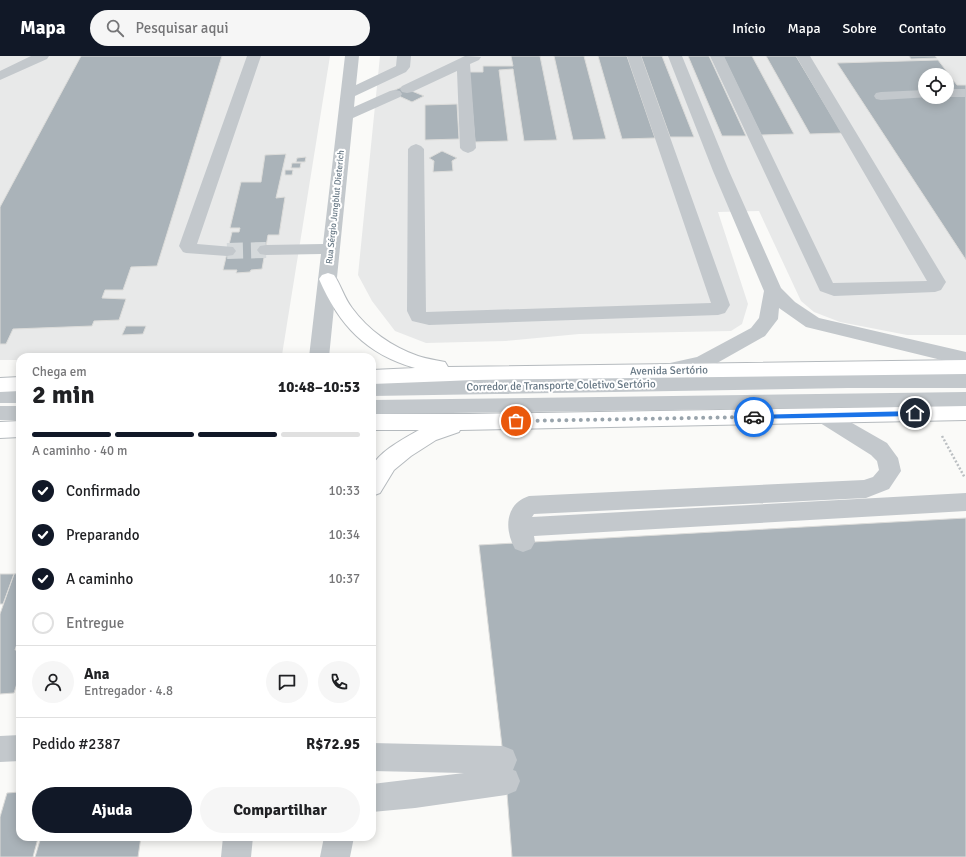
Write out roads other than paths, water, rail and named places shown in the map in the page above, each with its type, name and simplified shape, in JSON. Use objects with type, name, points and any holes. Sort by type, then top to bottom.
[{"type":"main road","points":[[328,279],[344,311],[359,329],[390,352],[419,364],[476,373]]},
{"type":"main road","name":"Avenida Sertório","points":[[376,377],[476,373],[966,367]]},
{"type":"main road","points":[[0,385],[16,384]]},
{"type":"main road","points":[[376,422],[470,422],[824,416],[966,412]]},
{"type":"main road","points":[[376,480],[386,464],[403,450],[428,434],[470,422]]},
{"type":"main road","points":[[0,430],[16,429]]},
{"type":"street","points":[[0,76],[42,56]]},
{"type":"street","points":[[227,251],[192,249],[188,246],[254,56]]},
{"type":"street","name":"Rua Sérgio Jungblut Dieterich","points":[[319,353],[352,56]]},
{"type":"street","points":[[347,94],[401,69],[403,67],[404,56]]},
{"type":"street","points":[[416,149],[416,311],[419,317],[429,319],[718,309],[721,305],[634,56]]},
{"type":"street","points":[[675,56],[721,171],[773,291],[788,306],[813,323],[966,359]]},
{"type":"street","points":[[717,56],[826,287],[834,290],[935,286],[937,282],[803,56]]},
{"type":"street","points":[[345,116],[401,92],[469,59],[468,148]]},
{"type":"street","points":[[954,93],[966,93]]},
{"type":"street","points":[[881,96],[918,94]]},
{"type":"street","points":[[266,250],[330,249]]},
{"type":"street","points":[[666,370],[703,362],[758,332],[768,319],[773,291]]},
{"type":"street","name":"Corredor de Transporte Coletivo Sertório","points":[[376,389],[832,381],[966,381]]},
{"type":"street","points":[[0,396],[16,396]]},
{"type":"street","name":"Corredor de Transporte Coletivo Sertório","points":[[376,407],[966,399]]},
{"type":"street","points":[[0,413],[16,413]]},
{"type":"street","points":[[824,416],[879,448],[887,458],[890,471],[881,483],[866,489],[529,505],[523,508],[520,514],[522,535],[966,502]]},
{"type":"street","points":[[0,749],[16,748]]},
{"type":"street","points":[[376,757],[416,758],[504,770],[415,794],[376,798]]},
{"type":"street","points":[[415,794],[419,775],[416,758]]},
{"type":"street","points":[[236,857],[238,841]]},
{"type":"street","points":[[335,857],[338,841]]},
{"type":"tunnel","points":[[227,251],[266,250]]}]
